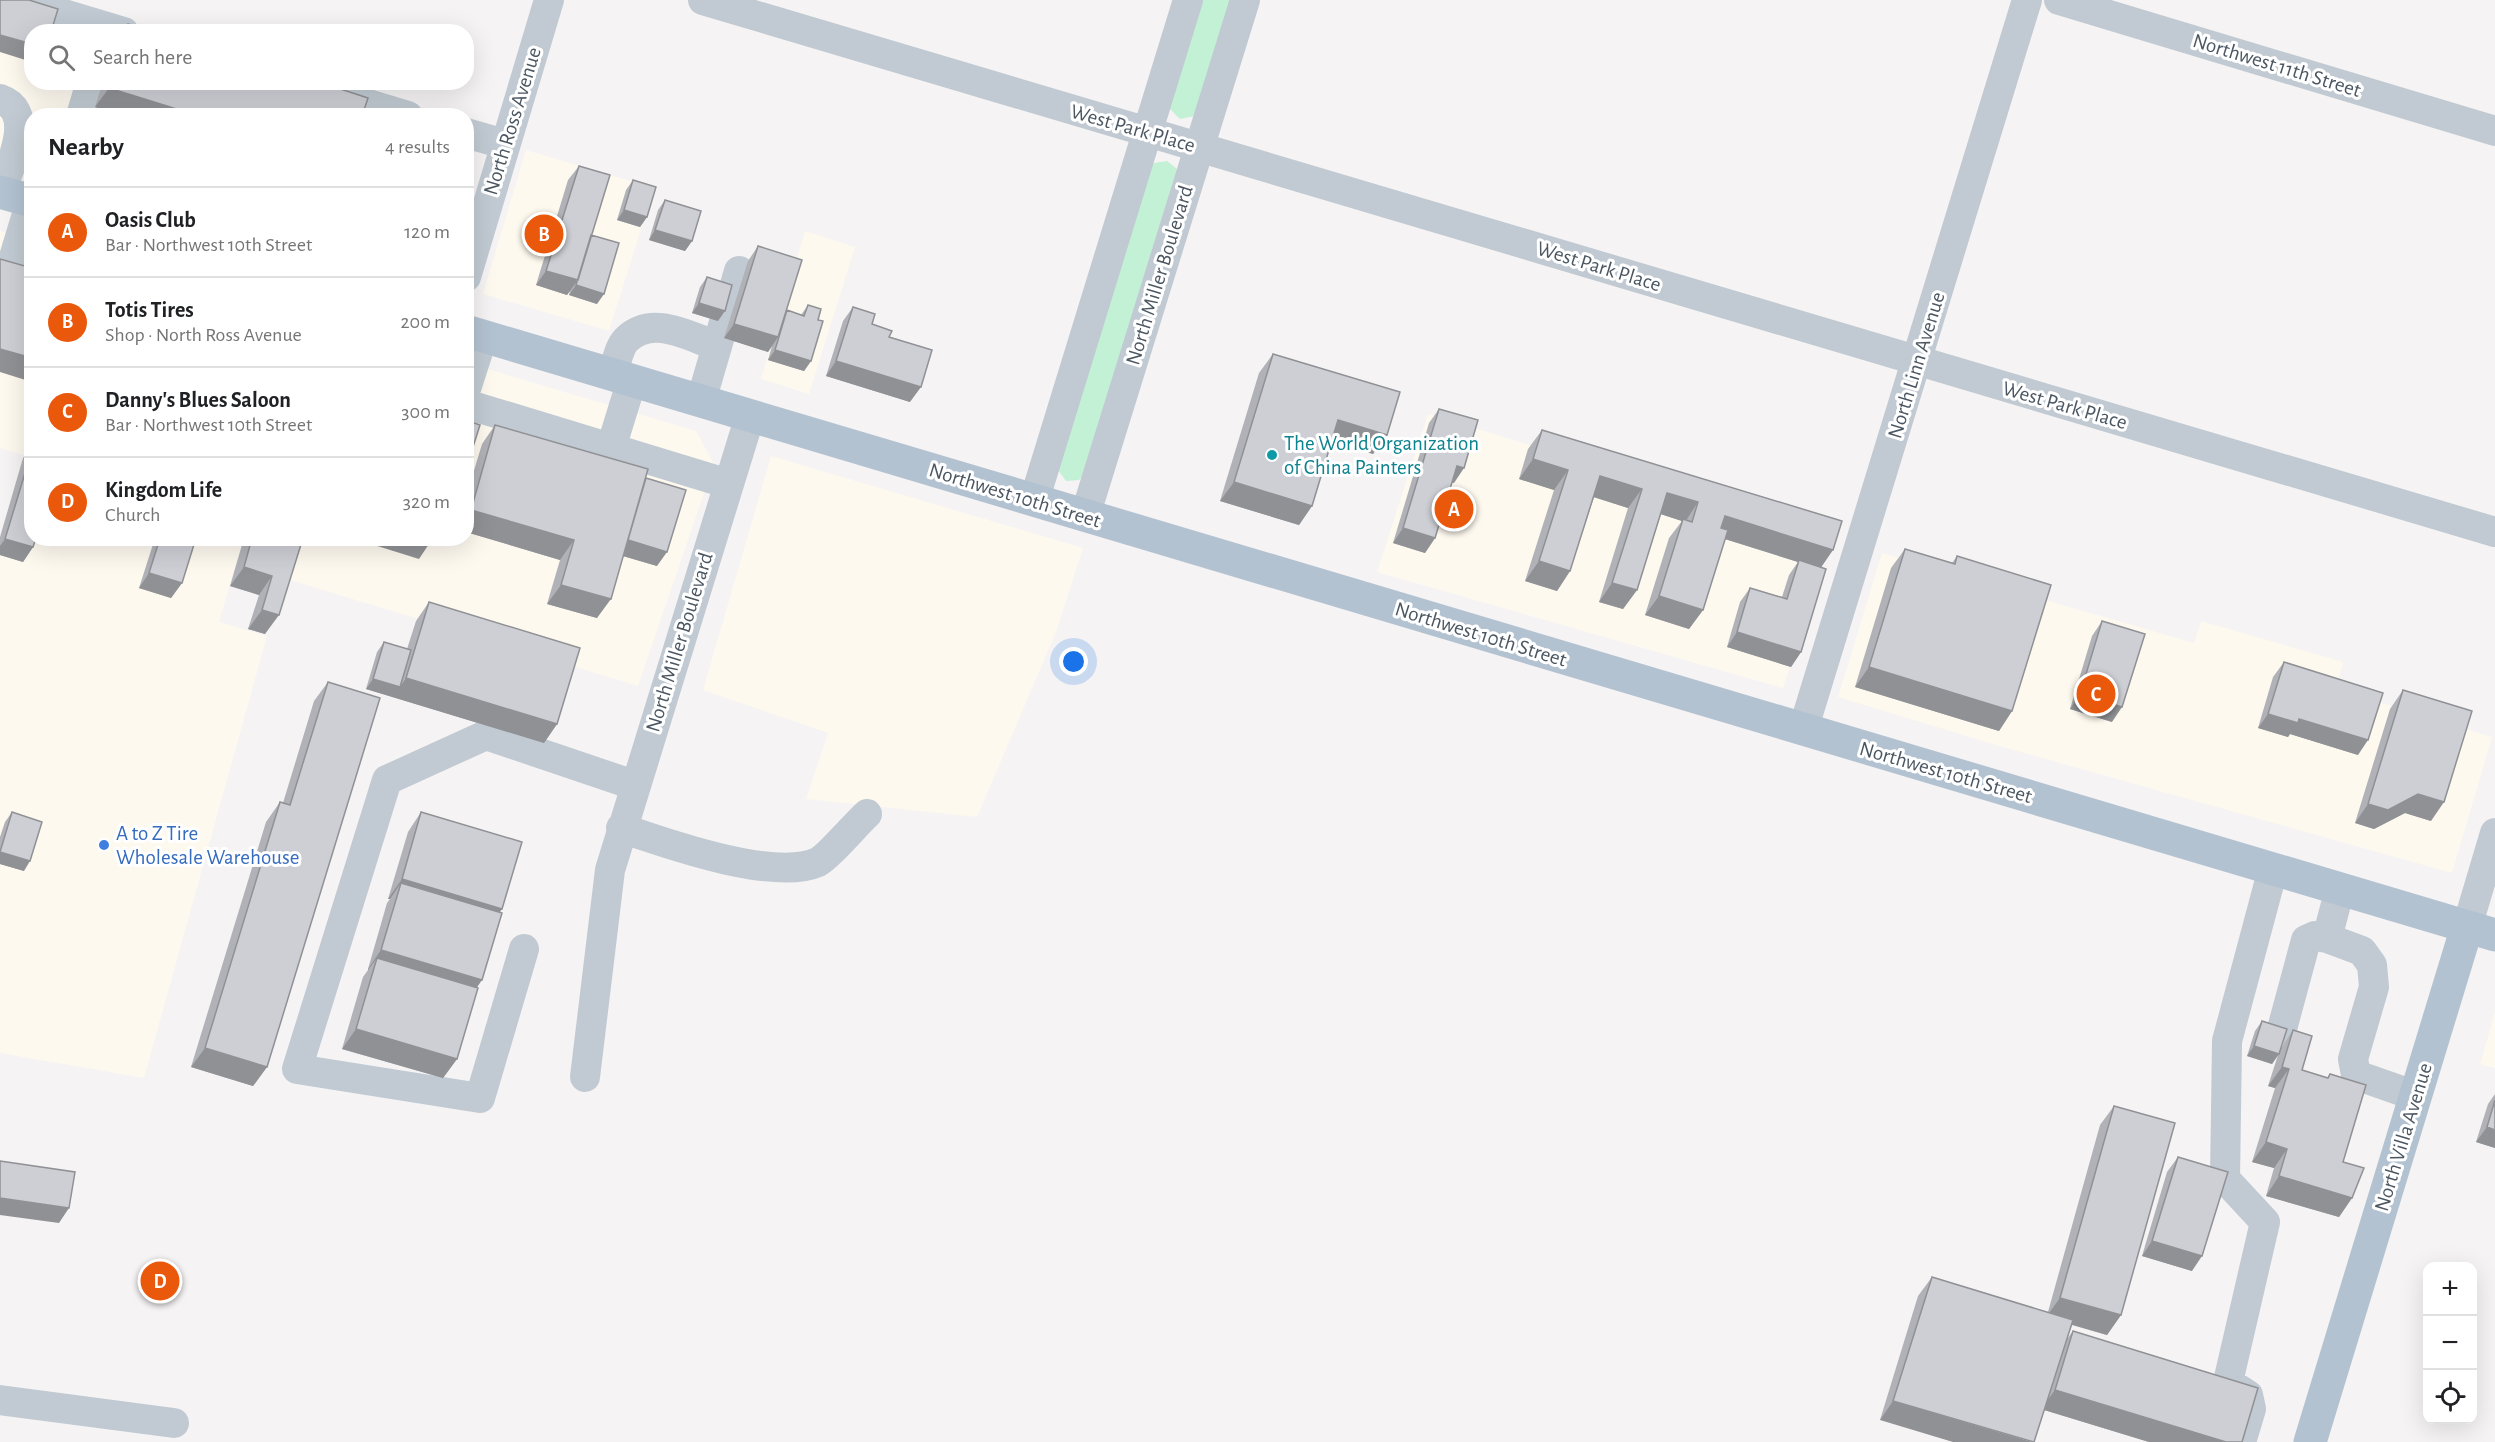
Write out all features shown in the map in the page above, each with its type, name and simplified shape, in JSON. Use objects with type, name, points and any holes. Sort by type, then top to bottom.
[{"type":"main road","name":"Northwest 10th Street","points":[[475,333],[2481,931]]},
{"type":"main road","name":"North Villa Avenue","points":[[2310,1442],[2416,1096],[2481,931]]},
{"type":"street","points":[[17,0],[93,24]]},
{"type":"street","name":"North Ross Avenue","points":[[474,249],[549,0]]},
{"type":"street","name":"West Park Place","points":[[703,0],[2495,532]]},
{"type":"street","points":[[1034,501],[1188,0]]},
{"type":"street","name":"North Miller Boulevard","points":[[1085,516],[1245,0]]},
{"type":"street","name":"North Linn Avenue","points":[[1803,730],[2027,0]]},
{"type":"street","name":"Northwest 11th Street","points":[[2059,0],[2495,130]]},
{"type":"street","points":[[83,108],[89,90]]},
{"type":"street","points":[[321,90],[378,108]]},
{"type":"street","points":[[0,99],[14,109],[20,119],[14,267]]},
{"type":"street","points":[[474,135],[504,144]]},
{"type":"street","points":[[701,401],[739,271]]},
{"type":"street","points":[[611,448],[622,377],[624,341],[642,330],[660,326],[717,346]]},
{"type":"street","points":[[474,406],[729,484]]},
{"type":"street","name":"North Miller Boulevard","points":[[585,1077],[610,870],[634,785],[750,416]]},
{"type":"street","points":[[524,949],[480,1098],[297,1069],[387,780],[486,735],[634,785]]},
{"type":"street","points":[[621,828],[663,843],[732,860],[780,868],[818,862],[867,814]]},
{"type":"street","name":"North Villa Avenue","points":[[2481,931],[2495,833]]},
{"type":"street","points":[[2241,1442],[2251,1409],[2248,1395],[2228,1382],[2265,1222],[2225,1179],[2227,1041],[2273,869]]},
{"type":"street","points":[[2327,938],[2340,889]]},
{"type":"street","points":[[2282,1029],[2306,940],[2315,936],[2327,938],[2362,951],[2372,965],[2374,987],[2353,1059],[2356,1075],[2416,1096]]},
{"type":"street","points":[[0,1400],[174,1423]]},
{"type":"shaded area","points":[[0,4],[70,24],[24,24],[24,90],[289,90],[350,108],[24,108],[24,160],[0,152]]},
{"type":"shaded area","points":[[526,150],[654,188],[609,331],[483,294]]},
{"type":"shaded area","name":"A to Z Tire Wholesale Warehouse","points":[[0,231],[24,238],[24,455],[0,448]]},
{"type":"shaded area","points":[[805,231],[855,247],[809,394],[761,379]]},
{"type":"shaded area","points":[[474,365],[696,431],[714,464],[638,686],[287,579],[297,546],[474,546]]},
{"type":"shaded area","points":[[1428,414],[1831,536],[1783,688],[1377,572]]},
{"type":"shaded area","name":"A to Z Tire Wholesale Warehouse","points":[[24,455],[24,546],[241,546],[219,622],[267,636],[144,1078],[0,1053],[0,537]]},
{"type":"shaded area","points":[[771,456],[1083,548],[1056,632],[977,817],[806,799],[828,733],[703,690]]},
{"type":"shaded area","points":[[1882,553],[2194,643],[2201,621],[2343,662],[2336,689],[2492,737],[2452,873],[1996,745],[1838,697]]},
{"type":"shaded area","points":[[2495,1012],[2495,1068],[2480,1064]]},
{"type":"green space","points":[[1201,0],[1233,0],[1195,116],[1180,119],[1170,109],[1170,101]]},
{"type":"green space","points":[[1167,161],[1177,169],[1083,476],[1079,480],[1066,481],[1058,470],[1150,168],[1154,163]]},
{"type":"building","points":[[0,0],[29,0],[58,9],[53,24],[24,24],[24,42],[0,35]]},
{"type":"building","points":[[115,90],[344,90],[368,98],[365,108],[173,108]]},
{"type":"building","points":[[579,166],[610,175],[578,280],[546,271]]},
{"type":"building","points":[[633,180],[656,187],[647,217],[624,210]]},
{"type":"building","points":[[665,200],[701,211],[692,241],[655,230]]},
{"type":"building","points":[[591,235],[619,243],[604,294],[576,285]]},
{"type":"building","points":[[758,246],[802,260],[778,337],[734,324]]},
{"type":"building","points":[[0,259],[24,266],[24,356],[0,349]]},
{"type":"building","points":[[707,277],[732,285],[725,311],[699,303]]},
{"type":"building","points":[[808,305],[821,309],[818,320],[823,321],[811,361],[775,350],[787,310],[804,316]]},
{"type":"building","points":[[853,307],[875,314],[872,324],[892,331],[889,337],[932,350],[921,387],[836,361]]},
{"type":"building","points":[[1273,354],[1400,392],[1387,435],[1338,420],[1312,506],[1234,482]]},
{"type":"building","points":[[1439,409],[1478,420],[1464,468],[1457,466],[1435,538],[1403,528]]},
{"type":"building","points":[[474,423],[480,425],[474,444]]},
{"type":"building","points":[[495,425],[648,469],[611,599],[561,585],[574,540],[474,511],[474,499]]},
{"type":"building","points":[[1542,430],[1842,521],[1833,550],[1725,516],[1721,528],[1728,530],[1703,610],[1659,596],[1683,519],[1692,522],[1698,502],[1667,493],[1637,590],[1612,583],[1642,489],[1600,476],[1570,571],[1539,561],[1568,470],[1533,459]]},
{"type":"building","points":[[24,476],[24,544],[5,539]]},
{"type":"building","points":[[646,478],[686,490],[667,552],[628,540]]},
{"type":"building","points":[[157,546],[194,546],[182,583],[149,573]]},
{"type":"building","points":[[250,546],[301,546],[279,615],[262,610],[272,576],[244,567]]},
{"type":"building","points":[[1905,549],[1955,564],[1957,556],[2051,585],[2012,711],[1869,667]]},
{"type":"building","points":[[1799,560],[1826,569],[1801,652],[1737,632],[1750,588],[1787,599]]},
{"type":"building","points":[[429,602],[580,648],[557,724],[406,678]]},
{"type":"building","points":[[2102,621],[2145,634],[2122,707],[2080,694]]},
{"type":"building","points":[[384,642],[411,650],[400,687],[373,679]]},
{"type":"building","points":[[2284,662],[2383,693],[2368,740],[2299,719],[2298,723],[2268,714]]},
{"type":"building","points":[[328,682],[380,698],[267,1067],[205,1048],[280,802],[290,805]]},
{"type":"building","points":[[2403,690],[2472,711],[2444,802],[2418,794],[2388,810],[2368,804]]},
{"type":"building","points":[[12,812],[42,822],[30,861],[0,852]]},
{"type":"building","points":[[421,812],[522,842],[502,909],[402,879]]},
{"type":"building","points":[[401,883],[502,913],[482,980],[381,950]]},
{"type":"building","points":[[377,958],[478,988],[457,1059],[356,1029]]},
{"type":"building","points":[[2262,1021],[2287,1029],[2279,1054],[2254,1046]]},
{"type":"building","points":[[2293,1030],[2312,1036],[2302,1070],[2328,1078],[2330,1074],[2366,1085],[2343,1162],[2364,1168],[2352,1198],[2279,1176],[2287,1149],[2266,1142],[2289,1069],[2282,1067]]},
{"type":"building","points":[[2495,1100],[2495,1130],[2487,1127]]},
{"type":"building","points":[[2114,1106],[2175,1123],[2121,1315],[2060,1298]]},
{"type":"building","points":[[2178,1157],[2228,1172],[2202,1256],[2152,1241]]},
{"type":"building","points":[[0,1161],[75,1172],[69,1208],[0,1198]]},
{"type":"building","points":[[1932,1277],[2073,1320],[2034,1442],[1893,1401]]},
{"type":"building","points":[[2073,1331],[2258,1388],[2242,1442],[2226,1442],[2055,1390]]},
{"type":"place","name":"Totis Tires","points":[[544,234]]},
{"type":"place","name":"The World Organization of China Painters","points":[[1272,455]]},
{"type":"place","name":"Oasis Club","points":[[1454,509]]},
{"type":"place","name":"Danny's Blues Saloon","points":[[2096,694]]},
{"type":"place","name":"A to Z Tire Wholesale Warehouse","points":[[104,845]]},
{"type":"place","name":"Kingdom Life","points":[[160,1281]]}]
